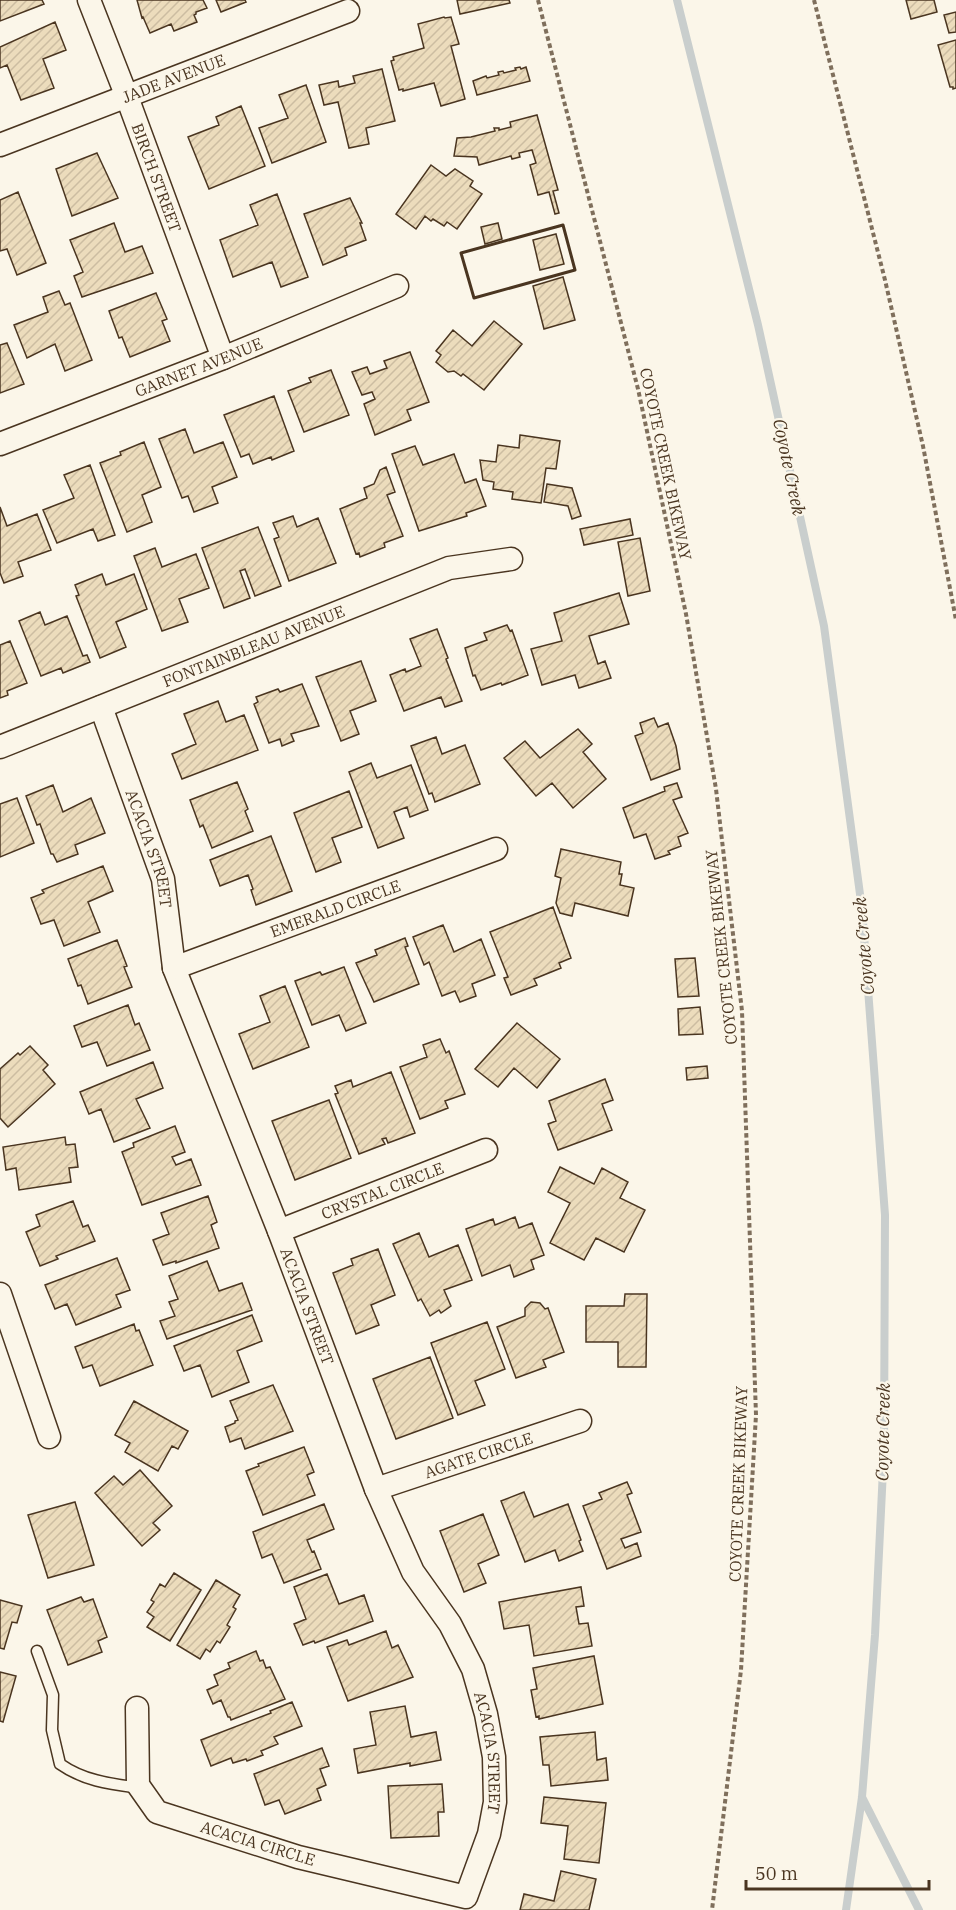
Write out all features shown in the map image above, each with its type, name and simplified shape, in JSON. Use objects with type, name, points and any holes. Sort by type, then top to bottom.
[{"type":"street","name":"BIRCH STREET","points":[[89,0],[223,358]]},
{"type":"street","name":"JADE AVENUE","points":[[0,145],[348,11]]},
{"type":"street","name":"GARNET AVENUE","points":[[0,444],[223,358],[397,286]]},
{"type":"street","name":"FONTAINBLEAU AVENUE","points":[[0,747],[449,568],[511,559]]},
{"type":"street","name":"ACACIA STREET","points":[[101,707],[163,879],[174,968],[279,1231],[376,1489],[413,1572],[450,1624],[473,1669],[486,1713],[494,1758],[495,1802],[489,1834],[466,1897]]},
{"type":"street","name":"EMERALD CIRCLE","points":[[174,968],[496,849]]},
{"type":"street","name":"CRYSTAL CIRCLE","points":[[279,1231],[486,1150]]},
{"type":"street","points":[[0,1294],[49,1437]]},
{"type":"street","name":"AGATE CIRCLE","points":[[376,1489],[580,1421]]},
{"type":"street","points":[[137,1708],[138,1785],[140,1788]]},
{"type":"street","name":"ACACIA CIRCLE","points":[[140,1788],[157,1812],[298,1857],[466,1897]]},
{"type":"lane","points":[[37,1651],[54,1695],[52,1730],[60,1764],[74,1774],[101,1783],[140,1788]]},
{"type":"path","name":"COYOTE CREEK BIKEWAY","points":[[538,0],[638,389],[686,614],[716,789],[742,1011],[756,1415],[741,1670],[712,1910]]},
{"type":"path","points":[[814,0],[885,280],[923,446],[956,620]]},
{"type":"building","points":[[0,0],[42,0],[44,4],[0,21]]},
{"type":"building","points":[[137,0],[203,0],[207,8],[196,12],[194,15],[197,22],[174,31],[171,24],[150,33],[142,18]]},
{"type":"building","points":[[216,0],[245,0],[246,2],[221,12]]},
{"type":"building","points":[[457,0],[509,0],[510,3],[460,14]]},
{"type":"building","points":[[906,0],[934,0],[937,12],[911,19]]},
{"type":"building","points":[[956,12],[956,32],[949,33],[944,15]]},
{"type":"building","points":[[451,17],[459,44],[451,46],[465,99],[441,106],[434,83],[399,90],[391,61],[394,60],[393,57],[424,48],[418,24]]},
{"type":"building","points":[[55,22],[66,50],[43,59],[54,88],[21,100],[7,65],[0,68],[0,47]]},
{"type":"building","points":[[956,40],[956,88],[953,89],[950,87],[938,45]]},
{"type":"building","points":[[520,67],[521,69],[526,67],[530,81],[477,95],[473,81]]},
{"type":"building","points":[[382,69],[395,121],[366,128],[369,144],[349,148],[338,102],[324,105],[319,85],[338,81],[339,87],[355,83],[353,76]]},
{"type":"building","points":[[306,85],[326,142],[272,163],[259,128],[288,118],[279,95]]},
{"type":"building","points":[[241,106],[265,166],[209,189],[188,137],[219,125],[216,117]]},
{"type":"building","points":[[537,115],[558,190],[553,191],[559,213],[555,214],[549,192],[538,195],[530,165],[536,163],[532,150],[519,153],[520,157],[512,159],[511,156],[479,165],[477,157],[454,156],[457,138],[495,131],[494,128],[499,128],[499,130],[511,127],[510,122]]},
{"type":"building","points":[[97,153],[118,198],[72,216],[56,169]]},
{"type":"building","points":[[431,165],[446,176],[455,169],[473,181],[470,186],[482,194],[457,229],[447,222],[444,226],[425,216],[416,229],[396,214]]},
{"type":"building","points":[[18,192],[46,263],[17,275],[7,249],[0,251],[0,200]]},
{"type":"building","points":[[277,194],[308,277],[281,287],[272,262],[233,277],[220,240],[258,225],[250,205]]},
{"type":"building","points":[[350,198],[362,223],[360,223],[366,240],[345,248],[347,255],[323,265],[304,214]]},
{"type":"building","points":[[114,223],[125,252],[142,246],[153,273],[82,297],[74,276],[83,272],[70,240]]},
{"type":"building","points":[[498,223],[502,239],[485,244],[481,227]]},
{"type":"building","points":[[556,234],[564,264],[540,270],[533,240]]},
{"type":"building","points":[[563,277],[575,320],[544,329],[533,286]]},
{"type":"building","points":[[59,291],[65,305],[70,303],[92,360],[65,371],[55,344],[27,358],[14,325],[48,312],[43,297]]},
{"type":"building","points":[[156,293],[167,319],[162,321],[170,341],[130,357],[122,337],[119,338],[109,311]]},
{"type":"building","points":[[494,321],[522,344],[484,390],[463,374],[461,376],[454,371],[448,372],[436,362],[441,355],[436,351],[453,330],[472,346]]},
{"type":"building","points":[[7,343],[24,384],[0,393],[0,345]]},
{"type":"building","points":[[410,352],[429,402],[407,410],[411,420],[375,435],[364,404],[375,399],[372,392],[362,395],[352,372],[367,367],[370,374],[387,368],[384,361]]},
{"type":"building","points":[[331,370],[349,415],[304,432],[288,391],[311,382],[309,378]]},
{"type":"building","points":[[274,396],[294,451],[272,460],[271,457],[253,464],[249,454],[241,457],[224,415]]},
{"type":"building","points":[[185,429],[194,453],[223,442],[237,477],[212,487],[218,503],[194,512],[188,496],[182,498],[159,439]]},
{"type":"building","points":[[520,435],[560,441],[556,469],[546,468],[541,503],[512,499],[513,492],[493,489],[494,482],[483,480],[480,460],[496,462],[498,445],[519,448]]},
{"type":"building","points":[[144,442],[161,487],[142,495],[152,522],[127,532],[100,463],[121,455],[120,452]]},
{"type":"building","points":[[415,446],[423,465],[454,454],[465,483],[476,479],[486,506],[466,513],[467,516],[419,531],[392,454]]},
{"type":"building","points":[[90,465],[115,535],[98,541],[93,529],[57,543],[43,510],[74,498],[64,475]]},
{"type":"building","points":[[386,467],[395,492],[387,495],[403,536],[384,543],[385,547],[360,557],[359,553],[356,554],[340,509],[367,498],[364,488],[374,484],[380,470]]},
{"type":"building","points":[[547,484],[572,488],[581,516],[572,519],[568,506],[544,502]]},
{"type":"building","points":[[0,507],[7,526],[37,514],[51,550],[18,562],[23,576],[4,583],[0,573]]},
{"type":"building","points":[[293,516],[297,527],[318,518],[336,563],[289,581],[274,539],[279,537],[273,523]]},
{"type":"building","points":[[630,519],[633,535],[584,545],[580,529]]},
{"type":"building","points":[[258,527],[281,586],[255,596],[245,569],[240,571],[250,598],[224,608],[202,548]]},
{"type":"building","points":[[640,538],[650,591],[628,596],[618,542]]},
{"type":"building","points":[[155,548],[162,567],[196,554],[209,588],[179,599],[188,622],[162,631],[134,556]]},
{"type":"building","points":[[102,574],[106,585],[134,574],[147,609],[116,622],[126,647],[100,658],[76,596],[79,595],[75,585]]},
{"type":"building","points":[[619,593],[629,624],[589,636],[598,664],[605,661],[611,678],[579,688],[575,675],[542,685],[531,649],[562,641],[554,613]]},
{"type":"building","points":[[40,612],[45,625],[67,616],[83,656],[87,655],[90,662],[63,673],[61,668],[41,676],[19,621]]},
{"type":"building","points":[[507,625],[510,631],[512,630],[528,675],[481,690],[475,675],[473,676],[465,648],[487,640],[484,633]]},
{"type":"building","points":[[437,629],[462,701],[445,707],[441,697],[404,711],[390,675],[421,666],[410,639]]},
{"type":"building","points":[[10,641],[27,683],[7,691],[8,695],[0,698],[0,645]]},
{"type":"building","points":[[361,661],[376,701],[350,711],[359,734],[341,741],[316,677]]},
{"type":"building","points":[[302,684],[319,726],[291,734],[294,741],[282,746],[280,739],[269,743],[254,704],[258,702],[256,697]]},
{"type":"building","points":[[218,701],[226,722],[244,715],[258,750],[182,779],[172,754],[196,744],[184,714]]},
{"type":"building","points":[[654,718],[658,727],[668,723],[676,746],[680,769],[651,780],[635,736],[643,733],[640,723]]},
{"type":"building","points":[[578,729],[592,744],[583,752],[606,779],[573,808],[552,783],[536,796],[504,758],[525,741],[540,758]]},
{"type":"building","points":[[436,737],[442,754],[465,745],[480,784],[435,802],[432,793],[429,794],[411,746]]},
{"type":"building","points":[[371,763],[377,778],[411,765],[428,810],[410,817],[407,807],[394,812],[404,838],[378,848],[349,772]]},
{"type":"building","points":[[237,782],[248,809],[245,811],[253,831],[212,848],[203,825],[200,827],[190,800]]},
{"type":"building","points":[[677,783],[682,797],[673,800],[688,833],[678,837],[681,846],[668,851],[670,854],[655,859],[646,834],[634,838],[623,808],[665,791],[664,787]]},
{"type":"building","points":[[53,785],[63,812],[91,798],[105,833],[75,845],[78,854],[57,862],[51,854],[40,824],[37,825],[26,796]]},
{"type":"building","points":[[349,791],[362,827],[332,838],[341,862],[316,872],[294,813]]},
{"type":"building","points":[[17,798],[34,843],[0,857],[0,804]]},
{"type":"building","points":[[271,836],[292,891],[256,905],[248,875],[220,886],[210,860]]},
{"type":"building","points":[[561,849],[621,862],[620,885],[634,888],[628,916],[575,903],[572,916],[560,913],[556,903],[561,878],[555,876]]},
{"type":"building","points":[[103,866],[113,891],[88,902],[100,932],[64,946],[54,920],[41,924],[31,898],[44,893],[42,890]]},
{"type":"building","points":[[553,907],[571,958],[559,963],[561,968],[534,979],[537,985],[511,995],[504,978],[508,977],[490,932]]},
{"type":"building","points":[[443,925],[454,952],[481,939],[495,975],[472,984],[476,996],[460,1002],[455,991],[442,996],[429,962],[424,965],[413,937]]},
{"type":"building","points":[[405,938],[408,946],[405,947],[419,984],[374,1002],[356,963],[377,955],[375,950]]},
{"type":"building","points":[[117,940],[132,987],[88,1004],[81,985],[78,986],[68,959]]},
{"type":"building","points":[[695,958],[699,996],[678,997],[675,959]]},
{"type":"building","points":[[344,967],[366,1023],[346,1031],[339,1015],[312,1025],[295,981]]},
{"type":"building","points":[[285,986],[309,1047],[253,1069],[239,1034],[270,1022],[260,996]]},
{"type":"building","points":[[128,1005],[135,1025],[139,1023],[150,1050],[107,1066],[97,1042],[82,1047],[74,1026]]},
{"type":"building","points":[[700,1007],[703,1034],[679,1035],[678,1009]]},
{"type":"building","points":[[517,1023],[560,1059],[537,1088],[514,1068],[498,1087],[475,1069]]},
{"type":"building","points":[[440,1039],[446,1053],[449,1051],[465,1094],[445,1101],[448,1108],[420,1119],[400,1067],[427,1057],[423,1045]]},
{"type":"building","points":[[30,1046],[48,1065],[43,1070],[55,1084],[8,1127],[0,1118],[0,1069]]},
{"type":"building","points":[[153,1062],[163,1088],[136,1099],[150,1128],[114,1142],[101,1109],[89,1114],[80,1092]]},
{"type":"building","points":[[707,1066],[708,1078],[687,1080],[686,1068]]},
{"type":"building","points":[[391,1072],[415,1133],[388,1143],[386,1138],[382,1139],[385,1144],[359,1154],[335,1094],[338,1093],[335,1086],[351,1080],[353,1087]]},
{"type":"building","points":[[605,1079],[613,1100],[602,1104],[612,1130],[558,1150],[548,1124],[556,1121],[549,1101]]},
{"type":"building","points":[[329,1100],[351,1158],[295,1180],[272,1121]]},
{"type":"building","points":[[175,1126],[185,1152],[172,1157],[176,1165],[191,1159],[201,1185],[142,1205],[122,1152],[134,1147],[133,1143]]},
{"type":"building","points":[[65,1137],[66,1145],[75,1144],[78,1167],[69,1168],[71,1182],[19,1190],[16,1168],[6,1170],[3,1147]]},
{"type":"building","points":[[560,1167],[594,1184],[602,1168],[628,1182],[620,1198],[645,1210],[624,1252],[596,1238],[584,1260],[550,1243],[570,1203],[548,1192]]},
{"type":"building","points":[[208,1196],[217,1222],[211,1225],[219,1248],[176,1263],[176,1261],[163,1265],[153,1240],[169,1234],[161,1213]]},
{"type":"building","points":[[73,1201],[83,1227],[88,1225],[95,1241],[56,1256],[58,1259],[40,1266],[26,1232],[40,1226],[36,1215]]},
{"type":"building","points":[[515,1217],[519,1228],[532,1223],[544,1255],[531,1260],[534,1269],[514,1277],[510,1265],[482,1276],[466,1229],[493,1219],[495,1225]]},
{"type":"building","points":[[419,1233],[429,1257],[458,1245],[472,1280],[444,1290],[451,1306],[441,1313],[439,1310],[430,1316],[421,1299],[418,1301],[393,1244]]},
{"type":"building","points":[[378,1249],[395,1295],[371,1305],[379,1325],[356,1334],[333,1273],[353,1265],[351,1259]]},
{"type":"building","points":[[117,1258],[130,1290],[116,1295],[121,1307],[76,1325],[67,1304],[55,1309],[45,1285]]},
{"type":"building","points":[[207,1261],[219,1291],[242,1283],[252,1310],[167,1339],[160,1321],[175,1316],[169,1302],[178,1299],[169,1276]]},
{"type":"building","points":[[625,1294],[647,1294],[646,1367],[618,1367],[618,1342],[586,1342],[586,1306],[624,1306]]},
{"type":"building","points":[[531,1302],[540,1303],[545,1309],[548,1308],[564,1352],[543,1360],[546,1367],[516,1378],[497,1327],[525,1316],[525,1308]]},
{"type":"building","points":[[252,1315],[262,1341],[237,1351],[249,1382],[212,1397],[200,1365],[184,1371],[174,1346]]},
{"type":"building","points":[[487,1322],[505,1369],[475,1381],[485,1405],[458,1415],[431,1343]]},
{"type":"building","points":[[134,1324],[136,1331],[139,1330],[153,1365],[100,1386],[92,1365],[83,1368],[75,1347]]},
{"type":"building","points":[[430,1357],[453,1418],[396,1439],[373,1379]]},
{"type":"building","points":[[273,1385],[293,1431],[245,1449],[241,1438],[230,1442],[225,1427],[238,1420],[230,1401]]},
{"type":"building","points":[[134,1401],[188,1431],[178,1449],[172,1446],[158,1471],[125,1452],[130,1443],[115,1435]]},
{"type":"building","points":[[304,1447],[314,1472],[307,1475],[315,1495],[263,1515],[246,1471],[259,1466],[258,1464]]},
{"type":"building","points":[[140,1470],[172,1506],[153,1523],[160,1530],[142,1546],[95,1493],[114,1476],[123,1485]]},
{"type":"building","points":[[627,1482],[632,1493],[627,1495],[641,1532],[621,1539],[625,1548],[637,1543],[641,1556],[607,1569],[583,1506],[602,1499],[599,1493]]},
{"type":"building","points":[[524,1492],[534,1517],[568,1504],[583,1551],[559,1561],[555,1550],[525,1562],[501,1501]]},
{"type":"building","points":[[75,1502],[94,1565],[48,1578],[28,1515]]},
{"type":"building","points":[[324,1504],[334,1529],[307,1540],[321,1569],[284,1583],[272,1554],[262,1558],[253,1532]]},
{"type":"building","points":[[483,1514],[499,1555],[478,1564],[486,1583],[464,1592],[440,1531]]},
{"type":"building","points":[[174,1573],[201,1590],[170,1641],[147,1627],[154,1617],[147,1612],[154,1602],[151,1600],[160,1584],[165,1587]]},
{"type":"building","points":[[327,1574],[339,1604],[364,1595],[373,1621],[315,1643],[314,1641],[303,1645],[294,1624],[306,1619],[294,1587]]},
{"type":"building","points":[[216,1580],[240,1595],[233,1607],[236,1609],[227,1625],[230,1627],[220,1643],[217,1641],[210,1652],[206,1649],[200,1659],[177,1645]]},
{"type":"building","points":[[581,1587],[584,1606],[576,1607],[579,1624],[588,1623],[592,1646],[534,1656],[529,1625],[504,1629],[499,1602]]},
{"type":"building","points":[[81,1597],[84,1602],[93,1599],[107,1637],[98,1641],[102,1652],[68,1665],[47,1610]]},
{"type":"building","points":[[0,1600],[22,1606],[17,1623],[12,1622],[4,1649],[0,1648]]},
{"type":"building","points":[[386,1631],[392,1648],[398,1645],[413,1677],[348,1701],[327,1647],[347,1640],[349,1645]]},
{"type":"building","points":[[256,1651],[266,1668],[270,1667],[285,1699],[231,1720],[221,1700],[213,1704],[207,1690],[218,1685],[214,1675],[230,1668],[228,1663]]},
{"type":"building","points":[[594,1656],[603,1704],[539,1719],[539,1716],[536,1717],[531,1690],[537,1689],[533,1668]]},
{"type":"building","points":[[0,1672],[16,1676],[3,1722],[0,1721]]},
{"type":"building","points":[[292,1702],[302,1726],[274,1737],[278,1744],[261,1751],[263,1755],[233,1763],[231,1758],[211,1766],[201,1740],[271,1713],[270,1711]]},
{"type":"building","points":[[405,1706],[411,1737],[436,1732],[441,1760],[410,1766],[410,1763],[358,1773],[354,1749],[376,1745],[370,1712]]},
{"type":"building","points":[[595,1732],[597,1760],[606,1758],[608,1780],[551,1786],[549,1765],[543,1765],[540,1737]]},
{"type":"building","points":[[322,1748],[329,1766],[320,1769],[326,1785],[317,1789],[321,1800],[285,1814],[279,1800],[265,1805],[254,1774]]},
{"type":"building","points":[[442,1784],[444,1812],[438,1812],[439,1836],[391,1838],[388,1786]]},
{"type":"building","points":[[544,1797],[606,1803],[599,1863],[564,1859],[568,1826],[541,1823]]},
{"type":"building","points":[[561,1871],[596,1879],[589,1910],[520,1910],[524,1894],[554,1901]]},
{"type":"waterway","name":"Coyote Creek","points":[[677,0],[758,325],[824,626],[862,909],[885,1215],[884,1449],[875,1635],[862,1797],[846,1910]]},
{"type":"waterway","points":[[862,1797],[919,1910]]},
{"type":"wall","points":[[563,225],[575,270],[474,298],[461,253],[563,225]]}]
